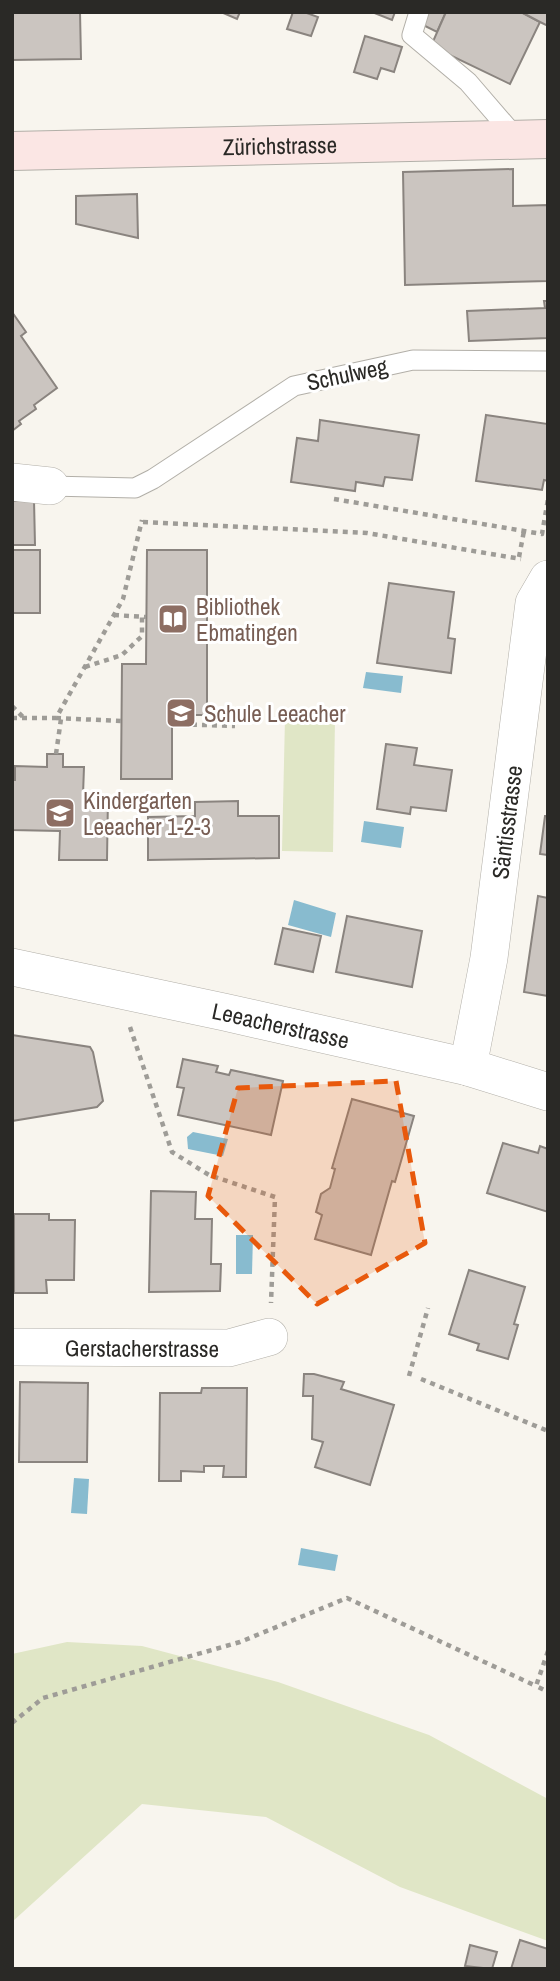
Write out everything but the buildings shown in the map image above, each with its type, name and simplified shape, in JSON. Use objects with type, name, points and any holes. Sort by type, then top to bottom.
[{"type":"main road","name":"Zürichstrasse","points":[[12,151],[533,140]]},
{"type":"street","points":[[12,482],[50,486]]},
{"type":"street","name":"Säntisstrasse","points":[[468,1067],[489,958],[534,603],[532,566]]},
{"type":"street","name":"Leeacherstrasse","points":[[12,967],[468,1067],[548,1093]]},
{"type":"street","name":"Gerstacherstrasse","points":[[12,1347],[229,1349],[269,1336]]},
{"type":"lane","points":[[419,12],[412,35],[533,140]]},
{"type":"lane","name":"Schulweg","points":[[50,486],[135,488],[153,479],[294,386],[413,360],[548,362]]},
{"type":"path","points":[[334,499],[542,534],[548,499]]},
{"type":"path","points":[[56,754],[59,718],[123,599],[143,522],[366,533],[532,566],[524,531]]},
{"type":"path","points":[[85,667],[122,655],[142,636],[144,617],[114,615]]},
{"type":"path","points":[[12,706],[24,718]]},
{"type":"path","points":[[192,715],[192,724]]},
{"type":"path","points":[[12,718],[121,721]]},
{"type":"path","points":[[172,724],[235,726]]},
{"type":"path","points":[[127,991],[130,1026],[172,1152],[209,1175],[275,1197],[269,1336]]},
{"type":"path","points":[[410,1376],[428,1308]]},
{"type":"path","points":[[421,1379],[548,1431]]},
{"type":"path","points":[[12,1723],[43,1698],[240,1642],[347,1598],[548,1692]]},
{"type":"path","points":[[536,1686],[548,1651]]},
{"type":"highlighted area","points":[[396,1081],[425,1243],[317,1304],[208,1196],[238,1088]]},
{"type":"green space","points":[[285,718],[335,718],[333,852],[282,851]]},
{"type":"green space","points":[[67,1642],[142,1646],[278,1682],[429,1735],[548,1799],[548,1941],[400,1887],[266,1817],[142,1804],[12,1922],[12,1654]]},
{"type":"water","points":[[366,672],[403,676],[401,693],[363,688]]},
{"type":"water","points":[[364,821],[404,827],[401,848],[361,842]]},
{"type":"water","points":[[294,900],[336,913],[331,937],[288,925]]},
{"type":"water","points":[[193,1132],[228,1139],[223,1156],[188,1149],[187,1137]]},
{"type":"water","points":[[236,1235],[253,1235],[252,1274],[236,1274]]},
{"type":"water","points":[[74,1478],[89,1479],[87,1514],[71,1513]]},
{"type":"water","points":[[301,1548],[338,1555],[335,1571],[298,1565]]},
{"type":"place","name":"Bibliothek Ebmatingen","points":[[173,619]]},
{"type":"place","name":"Schule Leeacher","points":[[181,713]]},
{"type":"place","name":"Kindergarten Leeacher 1-2-3","points":[[60,813]]}]
